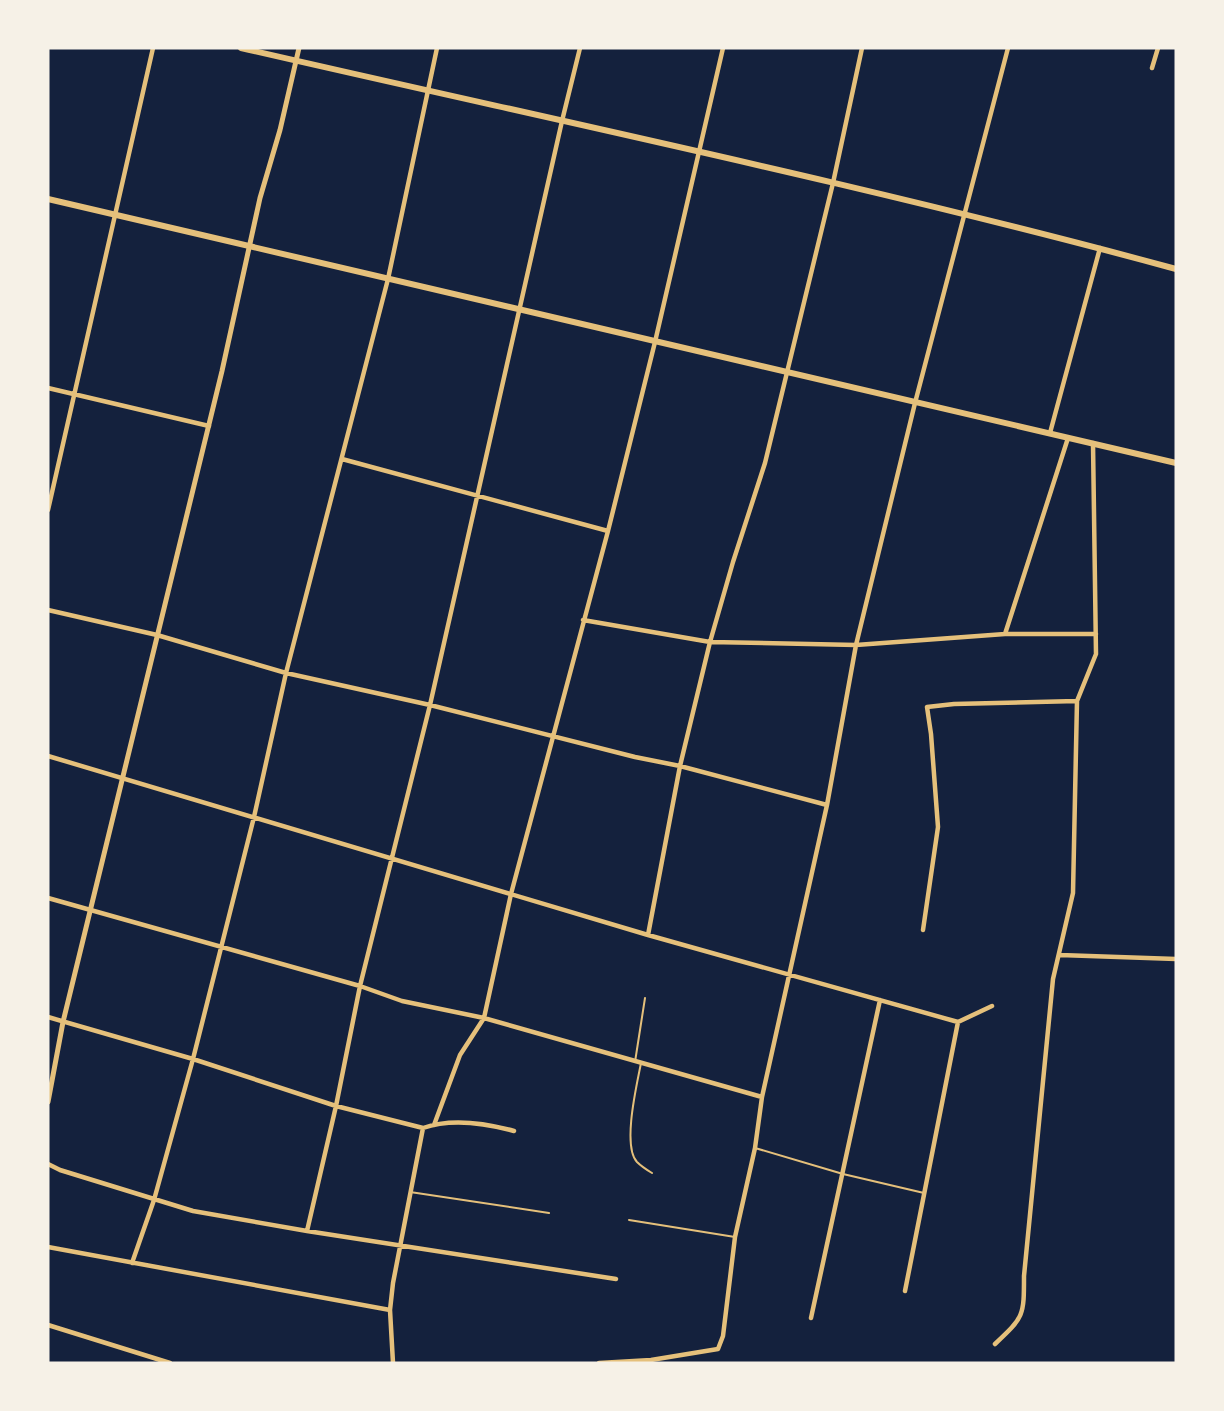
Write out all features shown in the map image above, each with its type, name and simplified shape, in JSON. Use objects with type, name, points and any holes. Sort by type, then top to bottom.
[{"type":"main road","points":[[241,48],[833,183],[1100,248],[1176,269]]},
{"type":"main road","points":[[48,199],[1176,463]]},
{"type":"street","points":[[48,510],[153,48]]},
{"type":"street","points":[[48,1102],[63,1022],[208,426],[260,198],[280,130],[299,48]]},
{"type":"street","points":[[132,1263],[154,1200],[193,1059],[254,817],[286,673],[388,279],[437,48]]},
{"type":"street","points":[[306,1232],[336,1106],[360,986],[430,705],[580,48]]},
{"type":"street","points":[[434,1125],[460,1055],[484,1018],[511,894],[608,531],[655,342],[723,48]]},
{"type":"street","points":[[648,935],[680,766],[710,642],[765,463],[833,183],[862,48]]},
{"type":"street","points":[[599,1363],[651,1360],[718,1349],[723,1336],[735,1237],[755,1148],[762,1097],[827,805],[856,645],[915,403],[1008,48]]},
{"type":"street","points":[[1152,68],[1158,48]]},
{"type":"street","points":[[1050,433],[1100,248]]},
{"type":"street","points":[[48,388],[208,426]]},
{"type":"street","points":[[1005,634],[1068,438]]},
{"type":"street","points":[[995,1344],[1015,1325],[1024,1309],[1024,1276],[1051,990],[1073,893],[1077,700],[1096,654],[1093,443]]},
{"type":"street","points":[[342,459],[608,531]]},
{"type":"street","points":[[48,610],[157,635],[286,673],[430,705],[680,766],[827,805]]},
{"type":"street","points":[[584,620],[710,642],[856,645],[1005,634],[1096,634]]},
{"type":"street","points":[[923,930],[938,827],[927,707],[1077,700]]},
{"type":"street","points":[[48,756],[648,935],[958,1022],[992,1006]]},
{"type":"street","points":[[48,898],[360,986],[402,1001],[484,1018],[762,1097]]},
{"type":"street","points":[[1060,955],[1176,959]]},
{"type":"street","points":[[811,1318],[880,1000]]},
{"type":"street","points":[[48,1017],[193,1059],[336,1106],[423,1128],[434,1125],[485,1123],[514,1131]]},
{"type":"street","points":[[905,1291],[958,1022]]},
{"type":"street","points":[[393,1363],[390,1310],[423,1128]]},
{"type":"street","points":[[48,1164],[60,1170],[193,1211],[306,1232],[616,1279]]},
{"type":"street","points":[[48,1247],[390,1310]]},
{"type":"street","points":[[48,1324],[170,1363]]},
{"type":"lane","points":[[645,998],[630,1144],[635,1161],[652,1173]]},
{"type":"lane","points":[[755,1148],[843,1174],[924,1193]]},
{"type":"lane","points":[[410,1192],[549,1213]]},
{"type":"lane","points":[[629,1220],[735,1237]]}]
